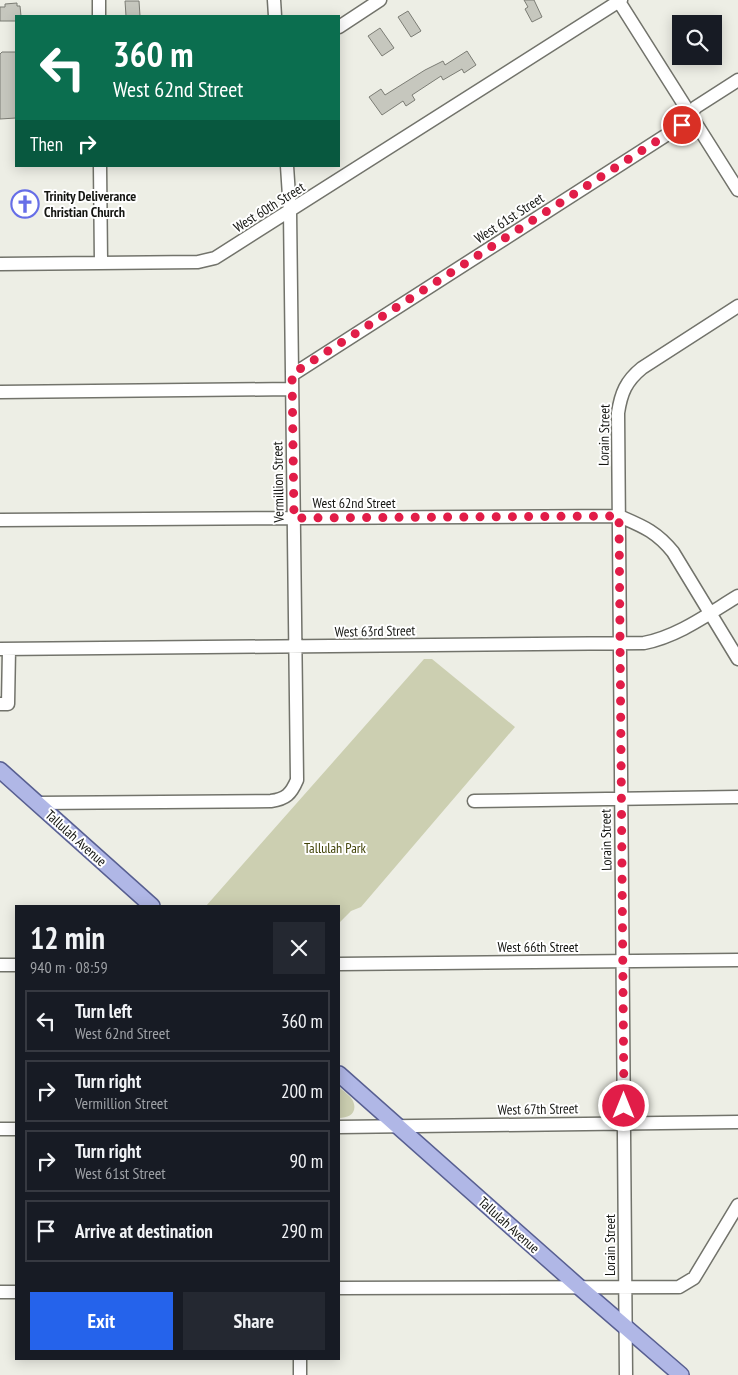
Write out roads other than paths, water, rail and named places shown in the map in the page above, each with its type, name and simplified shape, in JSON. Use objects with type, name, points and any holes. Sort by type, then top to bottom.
[{"type":"main road","name":"Tallulah Avenue","points":[[0,770],[151,905]]},
{"type":"main road","name":"Tallulah Avenue","points":[[340,1075],[681,1375]]},
{"type":"street","points":[[99,0],[99,15]]},
{"type":"street","points":[[274,0],[275,15]]},
{"type":"street","points":[[340,25],[380,0]]},
{"type":"street","points":[[619,0],[738,190]]},
{"type":"street","name":"West 60th Street","points":[[0,264],[198,262],[215,258],[619,0]]},
{"type":"street","name":"West 61st Street","points":[[292,374],[682,125],[696,107],[738,80]]},
{"type":"street","points":[[100,167],[101,262]]},
{"type":"street","name":"Vermillion Street","points":[[37,803],[271,801],[288,796],[297,780],[290,211],[287,167]]},
{"type":"street","name":"Lorain Street","points":[[626,1375],[618,413],[623,388],[631,376],[738,306]]},
{"type":"street","points":[[0,392],[292,389]]},
{"type":"street","points":[[619,516],[650,529],[664,540],[738,659]]},
{"type":"street","name":"West 62nd Street","points":[[0,520],[619,516]]},
{"type":"street","name":"West 63rd Street","points":[[4,649],[644,643],[660,640],[738,596]]},
{"type":"street","points":[[0,704],[8,704],[4,649]]},
{"type":"street","points":[[474,800],[738,797]]},
{"type":"street","name":"West 66th Street","points":[[340,964],[738,960]]},
{"type":"street","points":[[0,965],[15,965]]},
{"type":"street","name":"West 67th Street","points":[[340,1126],[738,1122]]},
{"type":"street","points":[[0,1130],[15,1129]]},
{"type":"street","points":[[340,1288],[679,1287],[687,1284],[694,1278],[738,1205]]},
{"type":"street","points":[[0,1292],[15,1292]]},
{"type":"street","points":[[300,1360],[300,1375]]},
{"type":"place","name":"Trinity Deliverance Christian Church","points":[[25,204]]},
{"type":"park label","name":"Tallulah Park","points":[[335,848]]}]
